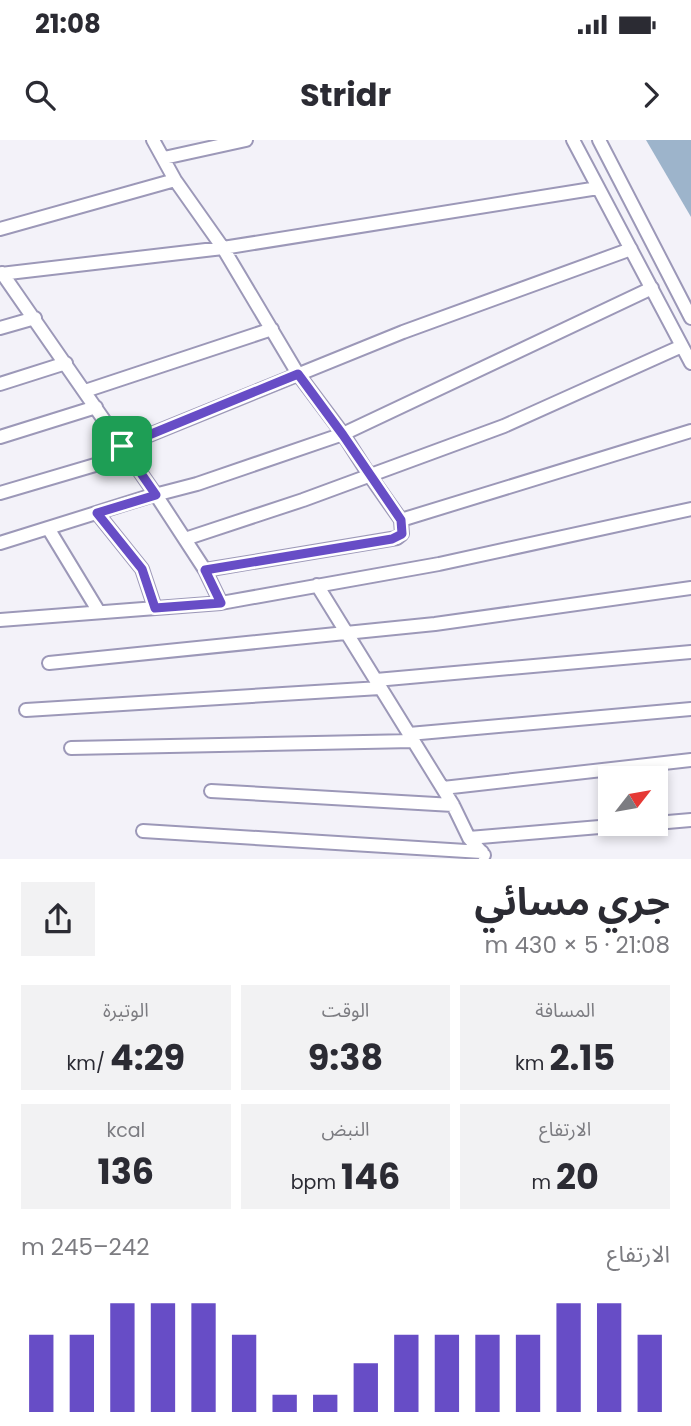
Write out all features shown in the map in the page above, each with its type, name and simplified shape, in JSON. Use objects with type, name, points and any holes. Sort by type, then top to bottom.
[{"type":"street","points":[[153,140],[175,180],[223,248],[298,374],[401,520],[402,534],[392,539],[205,570]]},
{"type":"street","points":[[164,158],[246,140]]},
{"type":"street","points":[[573,140],[691,363]]},
{"type":"street","points":[[599,140],[691,318]]},
{"type":"street","points":[[0,229],[175,180]]},
{"type":"street","points":[[1,273],[223,248],[598,188]]},
{"type":"street","points":[[0,493],[126,450],[298,374],[403,332],[631,249]]},
{"type":"street","points":[[1,273],[126,450],[205,570],[221,603]]},
{"type":"street","points":[[0,542],[197,484],[343,435],[652,288]]},
{"type":"street","points":[[0,328],[35,318]]},
{"type":"street","points":[[85,391],[272,329]]},
{"type":"street","points":[[185,539],[370,476],[505,426],[682,346]]},
{"type":"street","points":[[0,384],[66,363]]},
{"type":"street","points":[[0,437],[96,407]]},
{"type":"street","points":[[401,520],[691,432]]},
{"type":"street","points":[[0,620],[221,603],[439,564],[691,509]]},
{"type":"street","points":[[97,513],[142,569],[155,608]]},
{"type":"street","points":[[48,528],[99,612]]},
{"type":"street","points":[[317,585],[443,788],[468,838],[484,855]]},
{"type":"street","points":[[49,663],[505,615],[691,588]]},
{"type":"street","points":[[26,710],[378,684],[691,652]]},
{"type":"street","points":[[71,748],[411,737],[691,709]]},
{"type":"street","points":[[443,788],[691,760]]},
{"type":"street","points":[[211,791],[453,805]]},
{"type":"street","points":[[668,821],[691,820]]},
{"type":"street","points":[[468,838],[598,827]]},
{"type":"street","points":[[143,831],[484,855]]},
{"type":"water","points":[[646,140],[691,140],[691,217]]},
{"type":"route","points":[[298,374],[401,520],[402,534],[392,539],[205,570],[221,603],[155,608],[142,569],[97,513],[156,495],[122,446],[298,374]]}]
